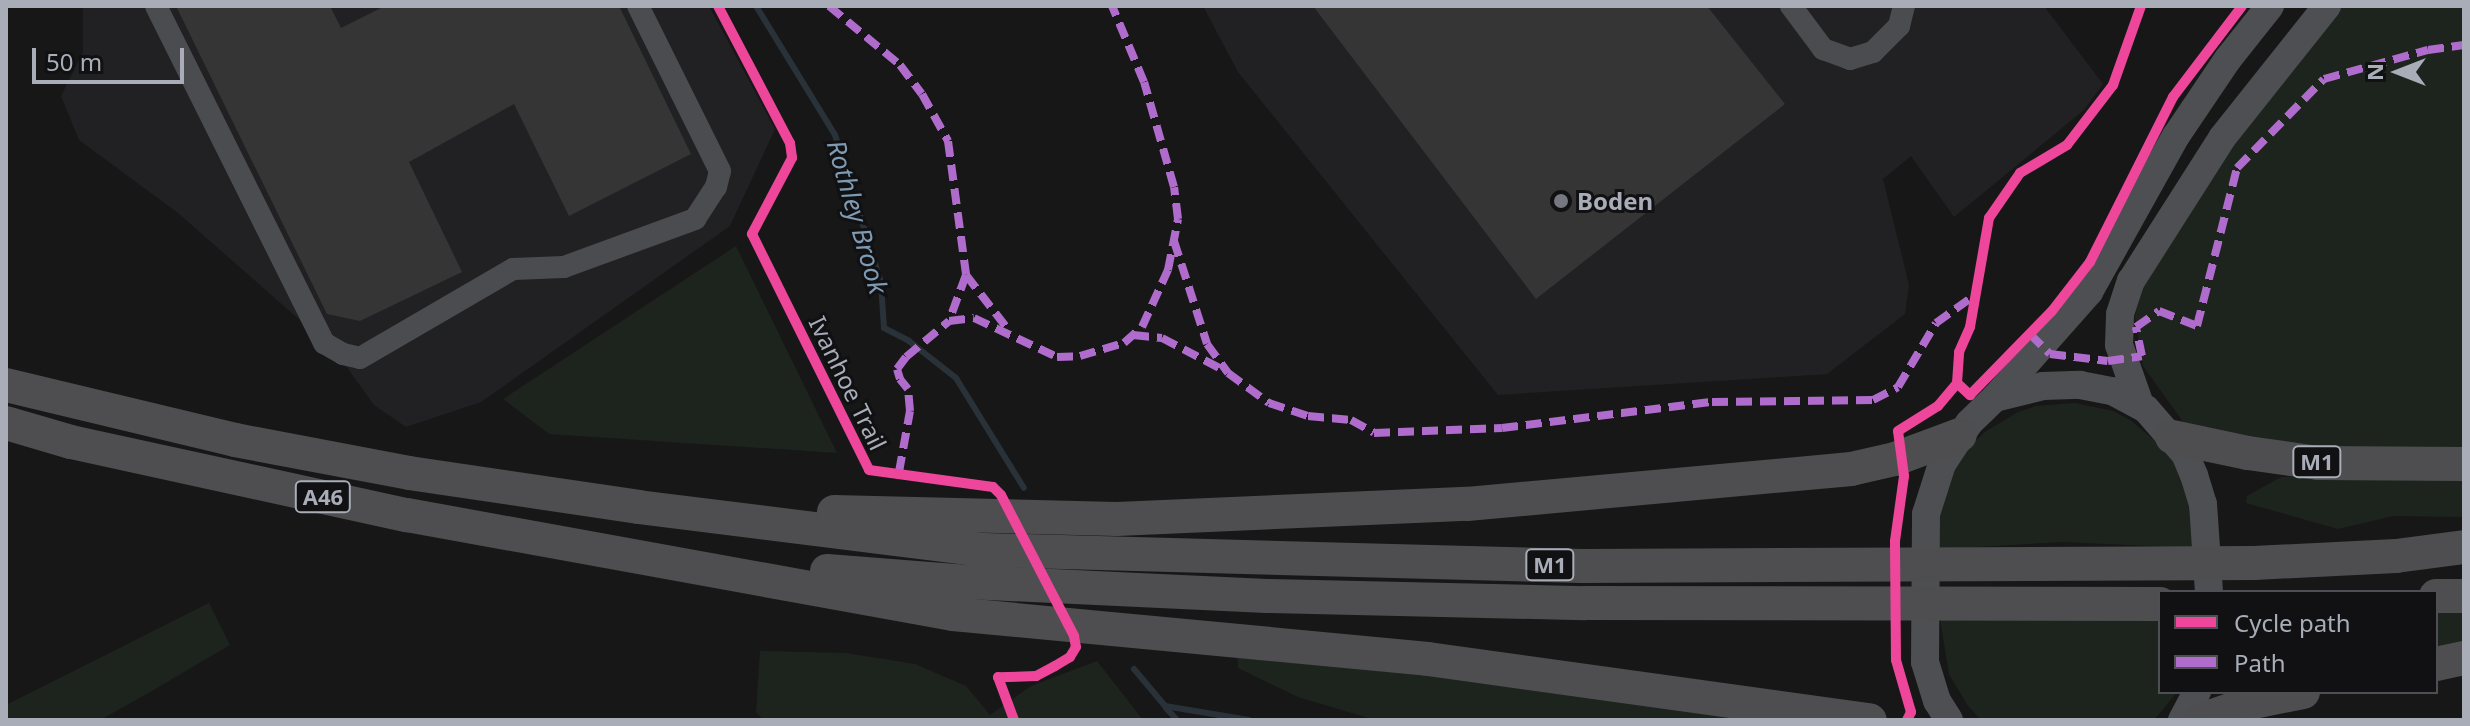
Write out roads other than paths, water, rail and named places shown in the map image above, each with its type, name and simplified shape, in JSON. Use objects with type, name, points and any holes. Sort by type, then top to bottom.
[{"type":"highway","name":"A46","points":[[6,385],[322,457],[638,507]]},
{"type":"highway","name":"A46","points":[[6,423],[71,442],[407,515],[643,555]]},
{"type":"highway","points":[[638,507],[1117,519],[1467,504],[1851,469],[1890,460],[1960,435]]},
{"type":"highway","name":"M1","points":[[2172,437],[2248,453],[2318,463],[2464,464]]},
{"type":"highway","name":"M1","points":[[638,507],[984,550],[1583,566],[2254,563],[2396,556],[2464,547]]},
{"type":"highway","points":[[643,555],[953,614],[1444,661],[1870,720]]},
{"type":"highway","name":"M1","points":[[643,555],[968,582],[1267,596],[1601,603],[2158,604]]},
{"type":"highway","points":[[2438,596],[2464,596]]},
{"type":"highway","points":[[2438,664],[2464,658]]},
{"type":"highway","points":[[2201,720],[2253,702],[2293,694]]},
{"type":"main road","points":[[1949,720],[1927,674],[1923,630],[1924,536],[1934,483],[1960,435],[2089,292],[2176,136],[2222,68],[2270,6]]},
{"type":"main road","points":[[2209,590],[2203,504],[2185,454],[2139,402],[2119,345],[2120,314],[2131,281],[2222,138],[2327,6]]},
{"type":"main road","points":[[1995,398],[2022,389],[2062,384],[2097,387],[2139,402]]},
{"type":"main road","points":[[2182,720],[2196,694]]},
{"type":"lane","points":[[156,6],[324,343],[343,354],[360,358],[513,269],[564,267],[695,219],[716,187],[720,171],[638,6]]},
{"type":"lane","points":[[1791,6],[1823,49],[1850,59],[1873,52],[1899,26],[1904,6]]},
{"type":"waterway","name":"Rothley Brook","points":[[756,6],[835,135],[881,283],[884,328],[909,341],[956,378],[1024,488]]},
{"type":"waterway","name":"Rothley Brook","points":[[1134,669],[1165,706],[1249,720]]},
{"type":"waterway","name":"Rothley Brook","points":[[1166,708],[1177,720]]},
{"type":"place","name":"Boden","points":[[1561,201]]}]
